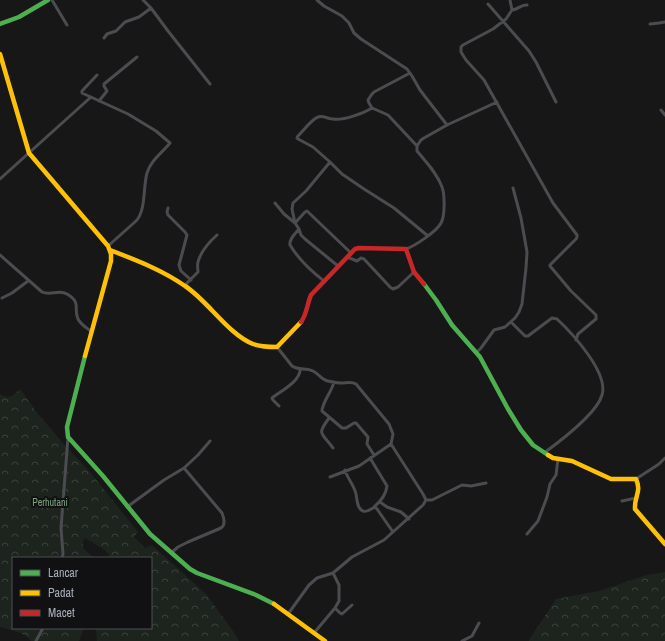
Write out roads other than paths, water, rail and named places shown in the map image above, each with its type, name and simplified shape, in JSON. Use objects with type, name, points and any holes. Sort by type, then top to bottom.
[{"type":"main road","points":[[0,24],[48,0]]},
{"type":"main road","points":[[0,55],[29,153],[109,248],[112,256],[67,427],[68,437],[103,476],[150,534],[193,571],[256,595],[272,603],[326,641]]},
{"type":"main road","points":[[109,248],[141,262],[185,285],[240,337],[250,343],[265,348],[276,347],[304,319],[309,298],[355,249],[406,249],[414,272],[436,300],[452,325],[482,361],[508,410],[533,445],[544,453],[558,459],[576,463],[612,479],[636,479],[640,487],[636,498],[635,506],[637,511],[665,544]]},
{"type":"street","points":[[52,0],[67,24]]},
{"type":"street","points":[[143,0],[151,8],[210,84]]},
{"type":"street","points":[[317,0],[324,6],[342,16],[354,33],[361,39],[404,66],[420,90],[447,125]]},
{"type":"street","points":[[510,0],[512,10],[509,16],[489,32],[466,43],[461,47],[461,50],[466,60],[484,80],[546,190],[577,235],[576,239],[550,265],[571,291],[596,315],[596,319],[578,334],[576,340]]},
{"type":"street","points":[[488,4],[533,56],[556,102]]},
{"type":"street","points":[[512,10],[527,5]]},
{"type":"street","points":[[104,38],[107,34],[116,31],[125,22],[139,17],[151,8]]},
{"type":"street","points":[[650,24],[665,22]]},
{"type":"street","points":[[99,101],[107,91],[104,84],[137,57]]},
{"type":"street","points":[[406,249],[428,236],[441,223],[445,198],[443,189],[418,151],[417,146],[388,115],[372,108],[368,100],[372,94],[410,73]]},
{"type":"street","points":[[98,75],[84,88],[82,92],[128,114],[156,131],[170,143],[154,160],[148,171],[140,217],[109,248]]},
{"type":"street","points":[[0,179],[91,97]]},
{"type":"street","points":[[417,146],[424,138],[447,125],[496,102]]},
{"type":"street","points":[[372,108],[361,114],[340,119],[318,116],[298,136],[298,139],[313,147],[342,174],[394,208],[428,236]]},
{"type":"street","points":[[660,110],[665,115]]},
{"type":"street","points":[[295,223],[292,209],[293,203],[306,191],[330,162]]},
{"type":"street","points":[[476,353],[494,330],[505,327],[511,322],[519,312],[522,304],[527,252],[521,218],[513,188]]},
{"type":"street","points":[[274,203],[295,223],[305,239],[338,266]]},
{"type":"street","points":[[168,208],[168,214],[187,235],[179,265],[181,271],[191,280]]},
{"type":"street","points":[[295,223],[305,212],[307,212],[356,261],[361,258],[364,259],[391,289],[398,287],[414,272]]},
{"type":"street","points":[[299,228],[291,240],[290,245],[312,272],[324,281]]},
{"type":"street","points":[[185,285],[198,272],[197,263],[204,248],[217,235]]},
{"type":"street","points":[[0,256],[45,294],[60,291],[73,298],[77,305],[77,315],[80,321],[92,332]]},
{"type":"street","points":[[2,298],[12,294],[28,281]]},
{"type":"street","points":[[511,322],[525,336],[528,336],[550,319],[558,320],[590,357],[601,377],[603,394],[598,403],[588,416],[544,453]]},
{"type":"street","points":[[276,347],[292,366],[297,369],[312,370],[325,380],[342,383],[352,382],[356,384],[389,424],[392,434],[391,444],[426,500]]},
{"type":"street","points":[[279,406],[272,398],[297,379],[300,374],[300,369]]},
{"type":"street","points":[[334,382],[334,385],[330,390],[322,409],[324,413],[344,428],[356,423],[368,437],[368,446],[374,455]]},
{"type":"street","points":[[329,418],[321,432],[333,448]]},
{"type":"street","points":[[62,557],[61,528],[68,437]]},
{"type":"street","points":[[127,507],[164,480],[184,468],[210,441]]},
{"type":"street","points":[[330,477],[345,470],[359,466],[391,444]]},
{"type":"street","points":[[345,470],[357,495],[356,500],[360,508],[365,512],[380,502],[387,486],[370,458]]},
{"type":"street","points":[[636,479],[659,464],[665,458]]},
{"type":"street","points":[[527,534],[538,521],[550,484],[556,475],[558,459]]},
{"type":"street","points":[[171,553],[182,544],[221,528],[224,524],[222,513],[184,468]]},
{"type":"street","points":[[426,500],[432,500],[462,485],[471,486],[486,482]]},
{"type":"street","points":[[622,500],[636,498]]},
{"type":"street","points":[[288,614],[313,581],[322,575],[333,573],[352,557],[384,540],[409,519],[426,500]]},
{"type":"street","points":[[380,502],[387,507],[401,512],[409,519]]},
{"type":"street","points":[[374,507],[393,532]]},
{"type":"street","points":[[314,633],[339,601],[340,587],[333,573]]},
{"type":"street","points":[[334,609],[342,614],[352,605]]},
{"type":"street","points":[[462,641],[472,636],[479,623]]},
{"type":"street","points":[[36,641],[42,629]]},
{"type":"park label","name":"Perhutani","points":[[50,502]]}]
